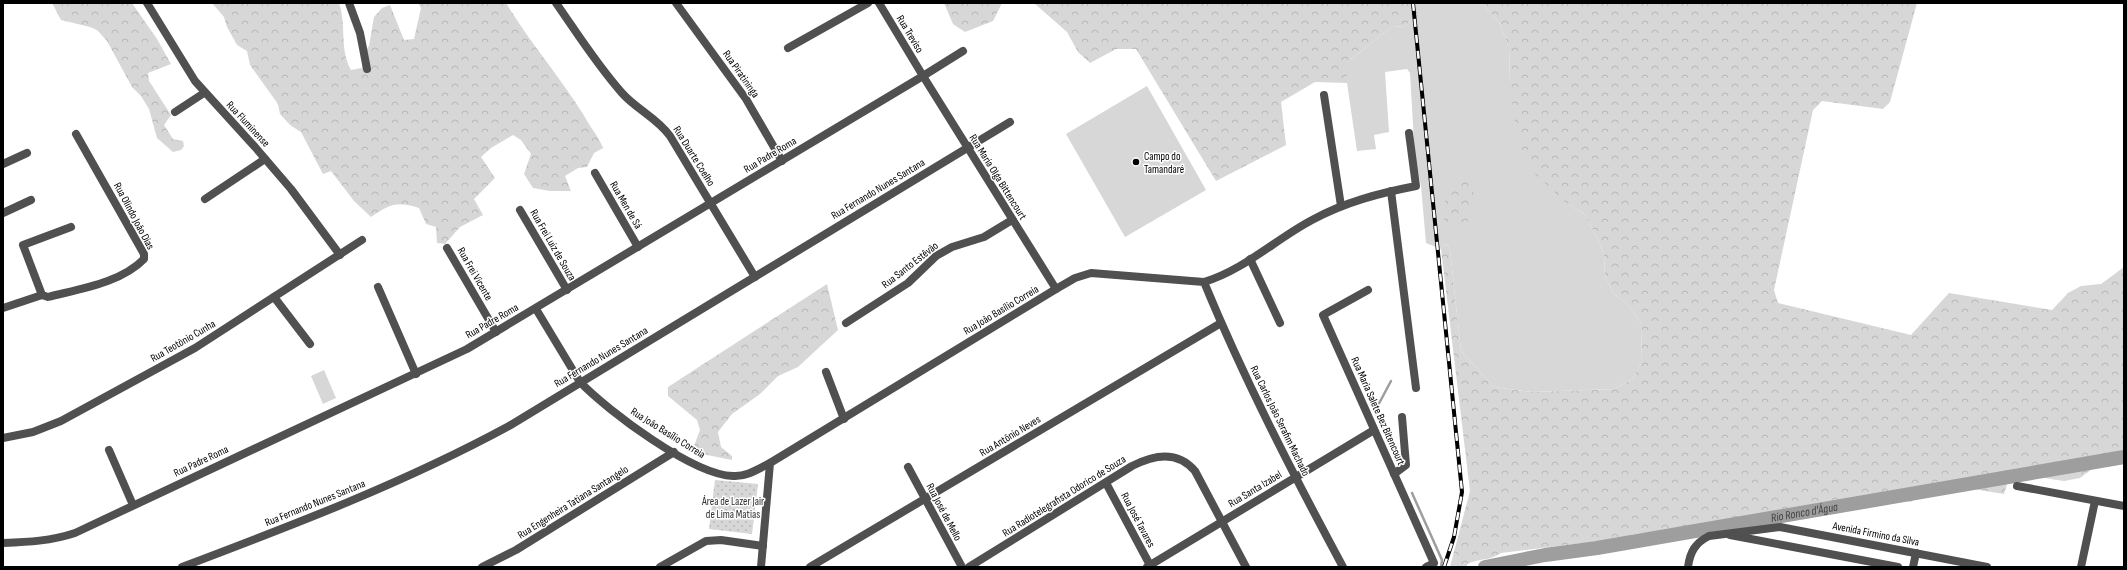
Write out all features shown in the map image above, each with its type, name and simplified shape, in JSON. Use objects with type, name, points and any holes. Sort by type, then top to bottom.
[{"type":"street","name":"Rua Fluminense","points":[[147,3],[204,93],[265,159],[291,190],[340,255]]},
{"type":"street","points":[[349,3],[360,33],[367,69]]},
{"type":"street","name":"Rua Duarte Coelho","points":[[556,3],[621,92],[635,106],[665,129],[755,276]]},
{"type":"street","name":"Rua Piratininga","points":[[676,3],[746,99],[782,160]]},
{"type":"street","points":[[788,48],[868,3]]},
{"type":"street","name":"Rua Treviso","points":[[879,3],[923,76]]},
{"type":"street","name":"Rua Padre Roma","points":[[3,543],[41,541],[59,538],[416,374],[536,309],[963,52]]},
{"type":"street","name":"Rua Maria Olga Bittencourt","points":[[923,76],[1056,289]]},
{"type":"street","points":[[175,112],[204,93]]},
{"type":"street","points":[[1324,95],[1341,206]]},
{"type":"street","name":"Rua Fernando Nunes Santana","points":[[182,567],[393,484],[474,445],[1010,122]]},
{"type":"street","name":"Rua João Basílio Correia","points":[[536,309],[580,382],[625,420],[674,452],[704,468],[732,476],[748,474],[770,463],[844,419],[1075,278],[1096,273],[1204,282],[1226,273],[1311,220],[1341,206],[1391,191],[1416,186],[1408,133]]},
{"type":"street","name":"Rua Olindo João Dias","points":[[3,308],[42,295],[48,297],[100,283],[128,271],[144,259],[144,254],[76,134]]},
{"type":"street","points":[[3,164],[27,154]]},
{"type":"street","points":[[205,199],[265,159]]},
{"type":"street","name":"Rua Men de Sá","points":[[595,173],[638,247]]},
{"type":"street","points":[[1391,191],[1416,388]]},
{"type":"street","points":[[3,213],[31,200]]},
{"type":"street","name":"Rua Frei Luiz de Souza","points":[[520,210],[566,290]]},
{"type":"street","name":"Rua Santo Estêvão","points":[[846,323],[908,283],[936,256],[952,247],[984,237],[1012,220]]},
{"type":"street","points":[[42,295],[23,245],[71,227]]},
{"type":"street","name":"Rua Teotônio Cunha","points":[[3,438],[33,432],[61,421],[195,348],[362,240]]},
{"type":"street","name":"Rua Frei Vicente","points":[[447,248],[496,332]]},
{"type":"street","points":[[1250,259],[1280,323]]},
{"type":"street","name":"Rua Carlos João Serafim Machado","points":[[1204,282],[1221,323],[1295,478],[1342,567]]},
{"type":"street","points":[[378,287],[416,374]]},
{"type":"street","name":"Rua Maria Salete Bez Bitencourt","points":[[1368,290],[1323,315],[1434,563],[1426,567]]},
{"type":"street","points":[[274,297],[310,344]]},
{"type":"street","name":"Rua Antônio Neves","points":[[810,567],[1221,323]]},
{"type":"street","points":[[826,372],[844,419]]},
{"type":"street","points":[[1394,474],[1406,465],[1402,417]]},
{"type":"street","name":"Rua Santa Izabel","points":[[1150,566],[1374,430]]},
{"type":"street","points":[[109,450],[133,505]]},
{"type":"street","name":"Rua Engenheira Tatiana Santangelo","points":[[482,567],[516,550],[674,452]]},
{"type":"street","name":"Rua Radiotelegrafista Odorico de Souza","points":[[969,567],[1141,461],[1158,456],[1174,456],[1183,459],[1195,471],[1222,522]]},
{"type":"street","points":[[761,567],[770,463]]},
{"type":"street","name":"Rua José de Mello","points":[[908,467],[962,567]]},
{"type":"street","name":"Rua José Tavares","points":[[1106,483],[1150,566]]},
{"type":"street","points":[[2017,486],[2124,506]]},
{"type":"street","points":[[2081,567],[2095,501]]},
{"type":"street","points":[[1222,522],[1246,567]]},
{"type":"street","name":"Avenida Firmino da Silva","points":[[1688,567],[1690,555],[1701,540],[1709,536],[1780,527],[1987,567]]},
{"type":"street","points":[[1723,534],[1898,567]]},
{"type":"street","points":[[660,567],[706,541],[721,540],[763,546]]},
{"type":"street","points":[[1914,567],[1916,553]]},
{"type":"green space","points":[[52,3],[132,3],[157,39],[171,64],[148,73],[149,81],[171,115],[164,125],[173,139],[183,141],[184,146],[181,150],[173,152],[157,138],[149,109],[141,96],[132,87],[107,41],[97,30],[61,20]]},
{"type":"green space","points":[[212,3],[339,3],[343,20],[345,54],[351,70],[362,68],[363,54],[369,46],[374,17],[382,8],[390,5],[404,40],[414,39],[421,8],[418,3],[506,3],[515,18],[577,104],[603,148],[594,153],[587,167],[578,168],[565,176],[571,191],[550,191],[533,188],[524,174],[531,154],[521,140],[513,135],[491,148],[481,157],[495,178],[474,199],[483,215],[460,227],[445,244],[437,243],[436,227],[426,224],[419,208],[399,204],[383,209],[371,217],[354,201],[331,171],[323,174],[301,132],[290,125],[280,114],[278,104],[250,65],[247,51],[237,45],[227,27],[224,17]]},
{"type":"green space","points":[[944,3],[1002,3],[993,21],[965,32],[953,24]]},
{"type":"green space","points":[[1034,3],[1419,3],[1419,12],[1405,26],[1392,27],[1347,62],[1347,83],[1315,82],[1281,102],[1286,145],[1216,181],[1136,49],[1116,49],[1090,63],[1078,52],[1067,32]]},
{"type":"green space","points":[[1419,3],[1482,3],[1500,24],[1509,47],[1510,83],[1566,203],[1583,213],[1598,239],[1604,255],[1605,276],[1613,293],[1627,304],[1642,324],[1641,364],[1632,379],[1614,389],[1532,392],[1494,387],[1461,351],[1450,250],[1447,244],[1443,245],[1441,249],[1426,243],[1421,186],[1415,158],[1410,73],[1407,69],[1385,72],[1389,132],[1374,135],[1376,149],[1357,151],[1347,83],[1347,62],[1392,27],[1405,26],[1419,12]]},
{"type":"green space","points":[[1482,3],[1917,3],[1890,102],[1883,109],[1822,101],[1813,110],[1774,290],[1778,303],[1911,335],[1949,293],[2052,310],[2068,293],[2081,286],[2101,284],[2124,267],[2124,464],[2092,469],[2080,478],[2064,481],[2038,477],[2009,478],[2004,494],[1955,486],[1944,493],[1933,493],[1925,490],[1911,502],[1897,499],[1871,507],[1827,512],[1814,511],[1773,522],[1757,517],[1698,529],[1634,534],[1623,538],[1501,553],[1497,556],[1471,562],[1467,564],[1467,567],[1450,567],[1470,491],[1441,249],[1443,245],[1447,244],[1450,250],[1461,351],[1494,387],[1532,392],[1614,389],[1632,379],[1641,364],[1642,324],[1627,304],[1613,293],[1605,276],[1604,255],[1598,239],[1583,213],[1566,203],[1535,174],[1522,150],[1516,133],[1510,83],[1509,47],[1500,24]]},
{"type":"green space","name":"Campo do Tamandaré","points":[[1147,86],[1206,190],[1125,237],[1066,134]]},
{"type":"green space","points":[[1471,177],[1473,182],[1473,202],[1468,221],[1465,226],[1452,228],[1444,226],[1444,209],[1447,195],[1454,185]]},
{"type":"green space","points":[[827,284],[838,330],[798,367],[778,376],[760,394],[732,414],[718,432],[721,447],[732,456],[732,460],[702,454],[694,446],[700,430],[697,420],[668,396],[668,387]]},
{"type":"green space","points":[[324,370],[336,398],[323,404],[311,376]]},
{"type":"green space","name":"Área de Lazer Jair de Lima Matias","points":[[715,480],[758,484],[752,534],[709,529]]},
{"type":"waterway","points":[[1391,381],[1375,411],[1398,461]]},
{"type":"waterway","name":"Rio Ronco d'Água","points":[[1485,567],[1545,555],[1597,548],[2124,457]]},
{"type":"waterway","points":[[1412,493],[1442,560],[1441,567]]},
{"type":"railway","points":[[1413,3],[1462,492],[1454,537],[1444,567]]},
{"type":"place","name":"Campo do Tamandaré","points":[[1136,162]]}]
